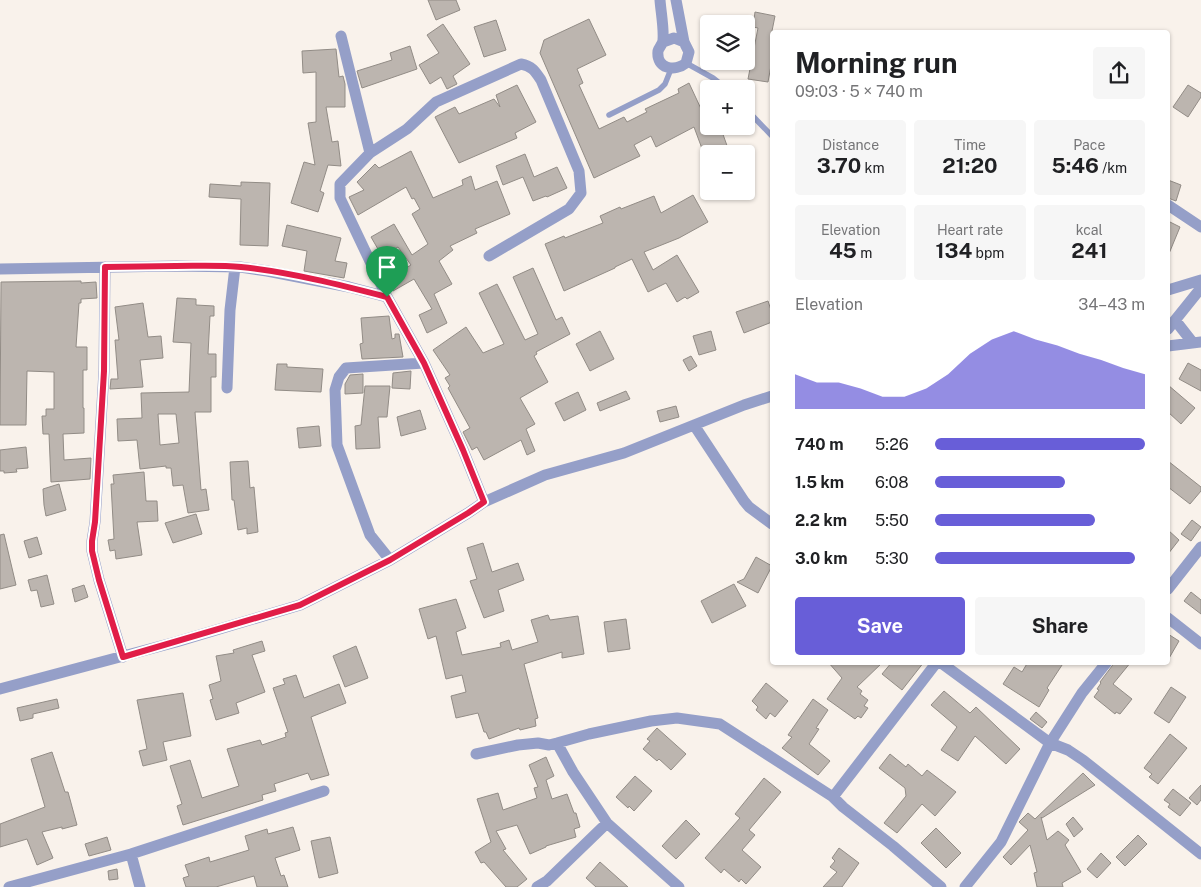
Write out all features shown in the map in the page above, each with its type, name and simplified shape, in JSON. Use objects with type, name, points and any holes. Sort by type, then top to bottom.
[{"type":"street","points":[[660,0],[663,42],[658,52],[661,63],[671,69],[676,69],[686,63],[689,52],[684,42],[676,0]]},
{"type":"street","points":[[341,36],[370,153]]},
{"type":"street","points":[[663,42],[674,38],[684,42]]},
{"type":"street","points":[[484,502],[424,363],[387,297],[340,198],[340,184],[370,153],[407,129],[436,102],[520,64],[532,68],[540,80],[579,171],[581,194],[569,209],[489,256]]},
{"type":"street","points":[[1170,206],[1201,227]]},
{"type":"street","points":[[105,267],[104,371],[95,522],[92,541],[99,580],[123,657]]},
{"type":"street","points":[[0,269],[235,267],[267,271],[387,297]]},
{"type":"street","points":[[227,388],[230,310],[235,267]]},
{"type":"street","points":[[1170,289],[1201,280]]},
{"type":"street","points":[[1197,342],[1171,324],[1201,288]]},
{"type":"street","points":[[1170,346],[1197,342]]},
{"type":"street","points":[[390,560],[370,534],[337,445],[334,390],[339,376],[346,368],[424,363]]},
{"type":"street","points":[[0,689],[123,657],[300,605],[390,560],[484,502],[545,475],[624,453],[744,405],[770,397]]},
{"type":"street","points":[[694,425],[744,501],[770,522]]},
{"type":"street","points":[[1170,586],[1201,547]]},
{"type":"street","points":[[1170,620],[1201,644]]},
{"type":"street","points":[[832,797],[937,665]]},
{"type":"street","points":[[943,665],[1050,743],[1068,750],[1083,760],[1201,854]]},
{"type":"street","points":[[965,887],[1000,842],[1050,743],[1082,693],[1105,665]]},
{"type":"street","points":[[476,754],[518,745],[557,743],[589,734],[660,720],[677,718],[720,724],[832,797],[940,887]]},
{"type":"street","points":[[557,743],[573,772],[606,823],[679,887]]},
{"type":"street","points":[[9,887],[131,854],[324,791]]},
{"type":"street","points":[[537,887],[547,881],[606,823]]},
{"type":"street","points":[[131,854],[140,887]]},
{"type":"lane","points":[[686,63],[716,80]]},
{"type":"lane","points":[[609,115],[659,90],[666,84],[671,69]]},
{"type":"lane","points":[[755,118],[770,134]]},
{"type":"building","points":[[428,0],[456,0],[460,10],[436,20]]},
{"type":"building","points":[[755,12],[775,16],[772,30],[770,30],[770,71],[768,82],[748,79],[750,70],[755,70],[755,43],[758,28],[755,27]]},
{"type":"building","points":[[589,19],[606,55],[577,69],[583,83],[579,85],[599,129],[624,117],[627,122],[647,112],[645,109],[679,93],[678,89],[689,83],[700,107],[700,135],[723,135],[727,145],[701,145],[694,127],[656,147],[651,136],[634,145],[640,156],[594,178],[540,53],[544,40]]},
{"type":"building","points":[[496,20],[506,50],[484,57],[474,27]]},
{"type":"building","points":[[443,24],[470,64],[453,76],[457,84],[447,89],[441,77],[430,84],[419,65],[439,53],[427,35]]},
{"type":"building","points":[[410,46],[417,69],[362,88],[357,71],[392,60],[390,53]]},
{"type":"building","points":[[336,49],[339,77],[343,76],[345,84],[345,107],[326,107],[332,142],[338,141],[341,166],[328,165],[320,191],[324,193],[318,212],[291,203],[304,162],[315,165],[308,123],[316,122],[316,72],[303,73],[302,51]]},
{"type":"building","points":[[517,85],[536,122],[515,133],[517,138],[459,163],[435,117],[455,107],[459,114],[494,99],[500,107],[496,95]]},
{"type":"building","points":[[1188,85],[1201,93],[1201,97],[1188,117],[1173,107]]},
{"type":"building","points":[[411,151],[433,198],[463,185],[462,180],[471,176],[475,190],[497,181],[510,214],[475,229],[477,233],[450,246],[453,250],[439,261],[452,284],[434,294],[447,323],[427,333],[419,315],[432,309],[414,279],[393,291],[387,279],[411,265],[398,247],[382,256],[371,237],[394,224],[412,255],[428,244],[412,214],[420,209],[414,198],[412,199],[406,187],[358,215],[349,197],[364,190],[357,182],[375,164],[379,168]]},
{"type":"building","points":[[525,154],[534,177],[557,167],[567,188],[533,201],[523,177],[503,185],[496,166]]},
{"type":"building","points":[[1170,181],[1181,185],[1176,201],[1170,199]]},
{"type":"building","points":[[241,182],[270,183],[268,246],[240,245],[241,199],[209,197],[210,184],[241,186]]},
{"type":"building","points":[[693,195],[708,222],[679,238],[644,252],[653,270],[677,255],[699,292],[677,302],[666,283],[648,292],[632,259],[564,291],[545,244],[603,223],[600,216],[620,207],[621,209],[654,196],[661,213]]},
{"type":"building","points":[[1170,222],[1180,227],[1170,251]]},
{"type":"building","points":[[287,225],[341,238],[335,261],[347,263],[344,278],[304,271],[307,251],[282,246]]},
{"type":"building","points":[[533,268],[556,320],[562,317],[570,334],[536,352],[537,354],[534,356],[548,382],[520,398],[535,424],[526,429],[535,451],[527,455],[521,440],[484,460],[477,447],[472,450],[463,432],[470,428],[448,388],[450,386],[445,378],[450,375],[433,350],[466,327],[483,353],[504,344],[479,293],[497,284],[525,340],[538,334],[513,277]]},
{"type":"building","points":[[81,281],[81,283],[96,282],[97,298],[81,299],[81,303],[79,303],[76,347],[87,347],[87,370],[83,370],[84,433],[63,434],[64,460],[91,458],[90,479],[51,482],[49,434],[43,434],[42,416],[46,416],[46,409],[54,409],[54,372],[27,371],[26,425],[0,425],[1,282]]},
{"type":"building","points":[[177,298],[196,299],[196,305],[214,306],[214,316],[210,316],[208,354],[216,354],[216,377],[211,377],[211,412],[195,412],[201,490],[206,489],[209,510],[188,513],[183,485],[173,486],[171,468],[166,468],[166,466],[140,469],[137,440],[118,441],[117,419],[142,418],[141,393],[189,392],[191,343],[173,342]],"holes":[[[158,414],[176,414],[179,443],[160,445]]]},
{"type":"building","points":[[768,301],[770,323],[744,333],[736,312]]},
{"type":"building","points":[[143,303],[148,337],[161,336],[163,358],[140,360],[143,387],[110,389],[111,379],[118,379],[115,340],[119,340],[115,307]]},
{"type":"building","points":[[389,316],[392,339],[395,338],[395,334],[399,334],[403,357],[362,359],[360,344],[363,343],[361,318]]},
{"type":"building","points":[[600,331],[614,359],[590,371],[576,344]]},
{"type":"building","points":[[711,331],[716,350],[699,355],[693,336]]},
{"type":"building","points":[[691,356],[697,366],[689,371],[683,360]]},
{"type":"building","points":[[1188,363],[1201,370],[1201,391],[1179,379]]},
{"type":"building","points":[[277,364],[287,364],[287,367],[323,369],[321,392],[275,390]]},
{"type":"building","points":[[411,371],[410,389],[392,388],[393,373]]},
{"type":"building","points":[[363,374],[363,393],[345,394],[345,384],[350,375]]},
{"type":"building","points":[[365,386],[390,386],[387,417],[378,417],[380,448],[356,449],[355,426],[361,425]]},
{"type":"building","points":[[1170,387],[1195,408],[1181,424],[1170,414]]},
{"type":"building","points":[[626,391],[630,399],[600,411],[597,403]]},
{"type":"building","points":[[578,392],[586,410],[564,421],[555,403]]},
{"type":"building","points":[[676,406],[679,417],[660,422],[657,411]]},
{"type":"building","points":[[420,410],[426,429],[401,436],[397,417]]},
{"type":"building","points":[[319,426],[321,446],[299,448],[297,428]]},
{"type":"building","points":[[26,447],[28,468],[16,469],[17,472],[4,473],[4,471],[0,471],[0,450]]},
{"type":"building","points":[[248,461],[250,488],[254,487],[258,532],[247,534],[247,528],[238,530],[234,500],[232,500],[230,462]]},
{"type":"building","points":[[1170,463],[1201,487],[1201,491],[1190,504],[1170,489]]},
{"type":"building","points":[[144,472],[146,501],[157,501],[158,521],[137,522],[142,555],[116,559],[115,550],[110,551],[108,540],[114,539],[111,484],[114,484],[113,475]]},
{"type":"building","points":[[59,484],[66,510],[46,516],[43,489]]},
{"type":"building","points":[[196,514],[202,534],[173,543],[165,523]]},
{"type":"building","points":[[1192,520],[1201,527],[1191,541],[1181,534]]},
{"type":"building","points":[[1170,532],[1179,540],[1170,551]]},
{"type":"building","points":[[4,534],[16,585],[0,589],[0,535]]},
{"type":"building","points":[[37,537],[42,554],[29,558],[24,541]]},
{"type":"building","points":[[483,543],[492,572],[518,563],[524,580],[498,590],[504,611],[484,618],[470,581],[477,579],[467,548]]},
{"type":"building","points":[[756,557],[770,565],[770,570],[758,593],[737,582],[744,579]]},
{"type":"building","points":[[47,575],[54,604],[41,607],[37,590],[31,591],[28,580]]},
{"type":"building","points":[[734,584],[746,606],[712,623],[701,601]]},
{"type":"building","points":[[84,585],[88,597],[75,602],[72,589]]},
{"type":"building","points":[[1191,592],[1201,600],[1201,614],[1184,601]]},
{"type":"building","points":[[456,599],[466,628],[456,632],[462,655],[501,647],[500,643],[509,640],[512,650],[538,642],[531,620],[548,615],[550,620],[578,616],[584,654],[562,658],[562,652],[524,664],[538,718],[535,719],[536,726],[520,730],[519,728],[489,739],[486,732],[484,732],[478,713],[456,718],[451,696],[466,692],[462,675],[446,679],[436,636],[428,639],[419,609]]},
{"type":"building","points":[[626,619],[630,649],[608,652],[604,622]]},
{"type":"building","points":[[1170,635],[1179,641],[1170,657]]},
{"type":"building","points":[[262,641],[265,651],[252,655],[265,692],[236,703],[239,713],[216,720],[210,700],[213,699],[209,685],[221,681],[216,656],[234,653],[233,650]]},
{"type":"building","points":[[356,646],[368,678],[345,687],[333,656]]},
{"type":"building","points":[[831,665],[880,665],[857,687],[862,691],[860,694],[868,700],[864,706],[868,708],[861,718],[858,716],[855,719],[827,699],[842,678]]},
{"type":"building","points":[[890,665],[922,665],[902,690],[882,674]]},
{"type":"building","points":[[1026,665],[1062,665],[1047,688],[1049,690],[1039,707],[1003,684],[1014,667],[1022,672]]},
{"type":"building","points":[[1113,665],[1129,665],[1113,684],[1132,699],[1120,714],[1116,712],[1115,714],[1094,697],[1099,690],[1097,689]]},
{"type":"building","points":[[296,675],[304,698],[339,684],[346,703],[311,717],[329,775],[311,780],[308,773],[274,784],[276,791],[262,795],[263,800],[183,825],[177,806],[182,804],[170,766],[190,760],[202,798],[239,786],[227,749],[260,740],[262,745],[286,737],[285,733],[288,732],[273,688],[285,684],[283,679]]},
{"type":"building","points":[[766,683],[788,701],[775,717],[770,713],[766,719],[756,710],[758,707],[752,701]]},
{"type":"building","points":[[1171,687],[1186,697],[1169,723],[1154,713]]},
{"type":"building","points":[[944,691],[970,713],[976,707],[1020,749],[1006,764],[975,736],[958,761],[941,750],[957,727],[931,705]]},
{"type":"building","points":[[183,693],[191,736],[163,742],[167,760],[143,766],[139,751],[147,749],[137,700]]},
{"type":"building","points":[[57,699],[59,708],[33,714],[33,718],[20,721],[17,708]]},
{"type":"building","points":[[813,699],[828,710],[816,728],[819,729],[809,744],[830,761],[818,775],[782,748],[792,737],[788,735]]},
{"type":"building","points":[[1036,712],[1047,722],[1042,728],[1030,719]]},
{"type":"building","points":[[657,728],[686,754],[671,770],[659,759],[657,761],[643,749],[650,741],[647,739]]},
{"type":"building","points":[[1170,734],[1187,748],[1158,784],[1149,777],[1152,774],[1144,768]]},
{"type":"building","points":[[52,752],[65,792],[68,792],[77,825],[42,832],[53,858],[37,865],[27,839],[0,847],[0,824],[45,807],[31,759]]},
{"type":"building","points":[[890,754],[906,767],[908,764],[922,776],[927,770],[956,792],[935,816],[922,804],[897,833],[884,823],[906,796],[905,788],[879,768]]},
{"type":"building","points":[[546,757],[554,776],[546,780],[552,799],[567,794],[580,827],[574,829],[576,837],[546,846],[530,854],[517,825],[496,831],[506,849],[503,850],[527,879],[517,887],[506,887],[484,862],[481,863],[475,852],[491,842],[477,799],[498,793],[503,810],[537,798],[534,788],[538,787],[529,765]]},
{"type":"building","points":[[1083,773],[1095,785],[1041,817],[1047,840],[1058,831],[1069,840],[1065,845],[1081,872],[1062,883],[1063,887],[1037,887],[1034,873],[1037,872],[1030,845],[1011,865],[1003,857],[1028,830],[1019,822],[1028,813],[1035,819]]},
{"type":"building","points":[[635,776],[652,791],[634,811],[616,797]]},
{"type":"building","points":[[764,778],[781,792],[749,830],[755,835],[742,850],[761,867],[746,884],[741,879],[739,882],[724,869],[721,873],[705,858],[740,818],[735,814]]},
{"type":"building","points":[[1201,785],[1201,800],[1197,805],[1189,798]]},
{"type":"building","points":[[1173,789],[1191,803],[1180,816],[1168,807],[1170,804],[1164,800]]},
{"type":"building","points":[[1073,817],[1083,829],[1074,837],[1066,824]]},
{"type":"building","points":[[686,820],[700,834],[676,859],[662,846]]},
{"type":"building","points":[[293,827],[300,850],[275,858],[281,876],[284,875],[288,887],[257,887],[254,876],[216,887],[186,887],[183,878],[189,876],[185,865],[209,857],[210,862],[249,850],[245,836],[267,829],[268,834]]},
{"type":"building","points":[[936,828],[961,853],[946,868],[921,843]]},
{"type":"building","points":[[1138,835],[1147,844],[1125,866],[1116,857]]},
{"type":"building","points":[[107,837],[111,850],[89,856],[85,844]]},
{"type":"building","points":[[330,837],[338,873],[319,878],[311,841]]},
{"type":"building","points":[[839,848],[859,863],[842,887],[823,887],[837,872],[830,867],[835,861],[832,858]]},
{"type":"building","points":[[1101,853],[1111,863],[1097,878],[1087,869]]},
{"type":"building","points":[[600,862],[628,887],[596,887],[586,878]]},
{"type":"building","points":[[117,869],[118,879],[109,880],[108,871]]},
{"type":"route","points":[[105,267],[240,267],[387,297],[424,363],[484,502],[390,560],[300,605],[123,657],[92,551],[104,371],[105,267]]}]
